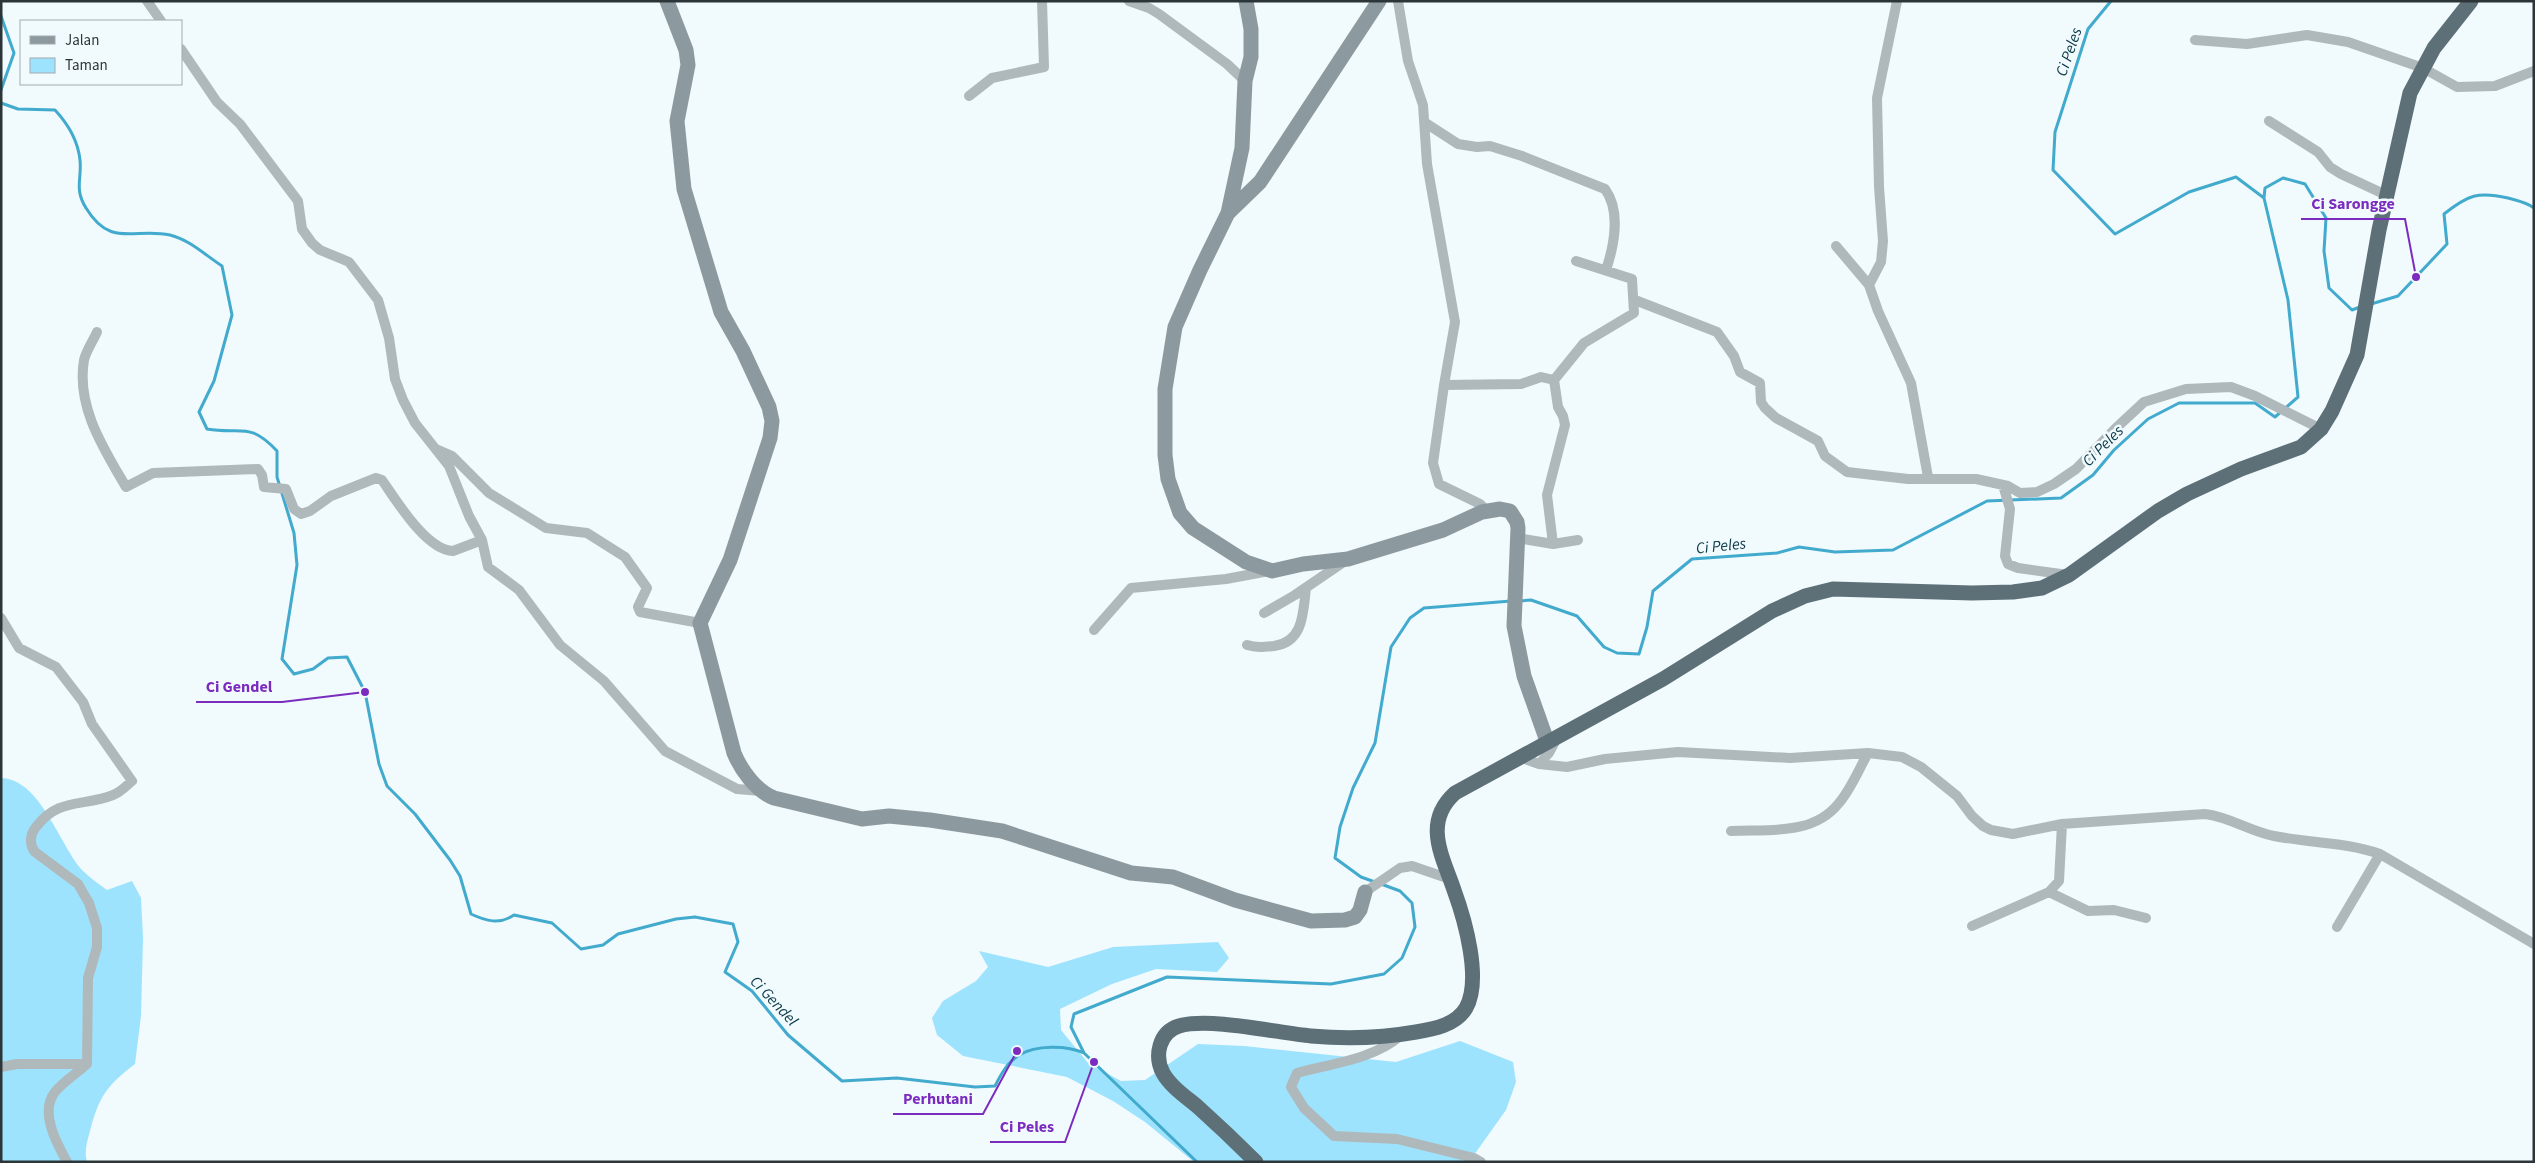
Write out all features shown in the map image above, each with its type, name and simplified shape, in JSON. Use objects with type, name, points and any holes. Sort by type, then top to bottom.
[{"type":"highway","points":[[1256,1162],[1173,1086],[1162,1070],[1158,1050],[1160,1043],[1172,1030],[1180,1026],[1218,1025],[1311,1036],[1372,1038],[1431,1030],[1458,1018],[1470,1000],[1473,977],[1472,966],[1460,908],[1439,850],[1437,838],[1442,808],[1455,793],[1663,679],[1772,611],[1805,596],[1833,589],[1904,592],[2021,592],[2042,588],[2068,575],[2152,516],[2187,494],[2241,469],[2289,453],[2301,447],[2321,429],[2354,366],[2367,305],[2386,195],[2410,93],[2434,48],[2471,1]]},
{"type":"street","points":[[148,1],[160,20]]},
{"type":"street","points":[[667,1],[686,50],[688,66],[677,121],[684,189],[721,312],[743,351],[769,407],[772,421],[770,438],[730,560],[700,623],[734,753],[741,766],[761,792]]},
{"type":"street","points":[[969,96],[992,78],[1044,67],[1042,1]]},
{"type":"street","points":[[1129,1],[1149,8],[1159,14],[1227,64],[1245,81]]},
{"type":"street","points":[[1246,1],[1252,42],[1251,57],[1245,81],[1242,148],[1228,213],[1175,327],[1165,389],[1165,455],[1174,501],[1180,513],[1193,528],[1246,562],[1272,571]]},
{"type":"street","points":[[1228,213],[1260,182],[1379,1]]},
{"type":"street","points":[[1398,1],[1408,61],[1421,97],[1427,164],[1455,322],[1444,385],[1434,462],[1439,484],[1480,504],[1487,511]]},
{"type":"street","points":[[1869,285],[1882,262],[1883,241],[1879,187],[1877,98],[1897,1]]},
{"type":"street","points":[[2195,40],[2247,44],[2307,35],[2348,42],[2423,68],[2456,87],[2476,88],[2495,86],[2534,71]]},
{"type":"street","points":[[182,50],[217,102],[240,124],[298,201],[302,229],[312,243],[320,250],[349,262],[378,300],[403,400],[414,423],[448,466],[469,516],[482,540],[488,567],[519,590],[560,645],[604,681],[665,751],[737,788],[761,792],[774,798],[862,819],[889,816],[1002,831],[1131,873],[1173,878],[1235,900],[1311,921],[1345,920],[1354,917],[1360,910],[1365,892],[1400,868],[1412,866],[1450,879]]},
{"type":"street","points":[[2269,121],[2318,152],[2330,167],[2341,174],[2386,195]]},
{"type":"street","points":[[1424,122],[1458,144],[1476,147],[1490,146],[1605,189],[1613,200],[1614,218],[1611,255],[1606,270]]},
{"type":"street","points":[[1836,246],[1869,285],[1878,311],[1911,383],[1928,477]]},
{"type":"street","points":[[1553,544],[1547,495],[1565,425],[1558,407],[1554,380],[1584,343],[1634,313],[1635,300],[1631,293],[1632,279],[1576,261]]},
{"type":"street","points":[[1635,300],[1719,333],[1734,356],[1740,372],[1760,383],[1761,402],[1765,408],[1776,418],[1818,441],[1825,456],[1847,472],[1908,479],[1928,477],[1976,478],[2006,495],[2020,492],[2037,492],[2054,484],[2076,469],[2144,402],[2186,389],[2231,387],[2321,429]]},
{"type":"street","points":[[97,332],[84,360],[84,385],[88,412],[97,435],[126,487],[153,473],[258,469],[262,474],[264,487],[279,488],[288,493],[294,510],[301,514],[310,511],[331,496],[345,492],[369,479],[382,480],[400,508],[434,543],[452,551],[482,540]]},
{"type":"street","points":[[1444,385],[1521,384],[1541,377],[1554,380]]},
{"type":"street","points":[[436,449],[452,456],[489,493],[546,528],[587,533],[625,557],[648,588],[638,607],[640,612],[700,623]]},
{"type":"street","points":[[2006,495],[2005,556],[2008,564],[2018,568],[2068,575]]},
{"type":"street","points":[[1094,630],[1131,588],[1226,580],[1303,564],[1348,559],[1443,530],[1462,519],[1487,511],[1500,509],[1510,511],[1517,522],[1517,585],[1514,626],[1524,676],[1553,738],[1550,754],[1540,764]]},
{"type":"street","points":[[1517,538],[1553,544],[1578,540]]},
{"type":"street","points":[[1264,613],[1306,588],[1348,559]]},
{"type":"street","points":[[1247,645],[1258,648],[1282,645],[1297,634],[1301,624],[1306,588]]},
{"type":"street","points":[[1,618],[20,648],[56,667],[83,702],[92,724],[111,754],[132,781],[112,796],[70,803],[54,810],[43,818],[32,835],[32,845],[36,852],[78,884],[89,903],[97,928],[97,947],[88,978],[88,1064]]},
{"type":"street","points":[[1519,757],[1540,764],[1567,767],[1647,754],[1678,752],[1790,758],[1868,753],[1902,757],[1921,767],[1957,796],[1972,816],[1990,830],[2013,834],[2062,824],[2205,814],[2223,816],[2250,830],[2274,836],[2363,848],[2380,854],[2534,944]]},
{"type":"street","points":[[1731,832],[1794,829],[1815,823],[1839,804],[1868,753]]},
{"type":"street","points":[[1972,926],[2049,892],[2059,881],[2062,824]]},
{"type":"street","points":[[2337,927],[2380,854]]},
{"type":"street","points":[[2049,892],[2088,911],[2114,910],[2146,918]]},
{"type":"street","points":[[1401,1035],[1394,1041],[1375,1050],[1297,1073],[1291,1087],[1304,1108],[1334,1136],[1396,1139],[1474,1158],[1481,1162]]},
{"type":"street","points":[[1,1067],[17,1064],[88,1064]]},
{"type":"street","points":[[67,1162],[54,1139],[50,1103],[54,1092],[88,1064]]},
{"type":"green space","points":[[1,778],[15,781],[38,802],[83,871],[107,890],[132,881],[141,898],[143,938],[141,1016],[135,1064],[110,1086],[97,1109],[87,1143],[87,1162],[1,1162]]},
{"type":"green space","points":[[1218,942],[1229,958],[1217,972],[1156,969],[1112,984],[1060,1009],[1061,1030],[1088,1063],[1121,1081],[1145,1080],[1198,1044],[1244,1046],[1396,1062],[1460,1041],[1513,1062],[1516,1082],[1506,1110],[1469,1162],[1194,1162],[1145,1122],[1113,1101],[1067,1077],[963,1056],[937,1035],[932,1018],[943,1001],[976,981],[988,967],[979,951],[1048,967],[1113,947]]},
{"type":"waterway","name":"Ci Peles","points":[[1519,601],[1531,600],[1577,616],[1604,647],[1617,653],[1639,654],[1647,627],[1653,591],[1692,559],[1777,553],[1799,547],[1835,552],[1893,550],[1987,501],[2061,498],[2093,475],[2114,450],[2148,419],[2179,403],[2255,403],[2275,417],[2298,397],[2288,300],[2264,198],[2236,177],[2189,192],[2115,234],[2053,170],[2055,132],[2088,29],[2111,1]]},
{"type":"waterway","name":"Ci Gendel","points":[[1,16],[14,53],[1,90]]},
{"type":"waterway","name":"Ci Gendel","points":[[1,103],[18,109],[55,110],[60,115],[72,133],[77,146],[80,167],[80,195],[95,221],[105,228],[124,234],[157,233],[177,237],[191,244],[222,266],[232,315],[214,381],[199,412],[207,429],[252,432],[277,451],[277,477],[294,533],[297,565],[282,659],[294,674],[313,669],[328,658],[347,657],[365,692],[379,764],[387,786],[415,814],[450,860],[460,876],[471,914],[492,921],[503,920],[514,915],[552,923],[581,949],[603,945],[618,934],[676,919],[695,917],[733,924],[738,942],[725,972],[752,991],[788,1035],[842,1081],[897,1078],[975,1087],[995,1086],[1002,1073],[1015,1058],[1034,1049],[1060,1047],[1084,1053]]},
{"type":"waterway","points":[[2264,198],[2265,188],[2283,178],[2305,184],[2326,218],[2324,251],[2329,288],[2352,310],[2360,307]]},
{"type":"waterway","points":[[2371,304],[2398,296],[2447,244],[2444,214],[2460,202],[2474,196],[2489,195],[2519,201],[2534,208]]},
{"type":"waterway","name":"Ci Peles","points":[[1375,882],[1361,877],[1335,858],[1340,827],[1353,788],[1375,743],[1391,647],[1410,618],[1424,608],[1511,601]]},
{"type":"waterway","name":"Ci Peles","points":[[1197,1162],[1084,1053],[1071,1027],[1074,1014],[1167,977],[1331,984],[1384,974],[1402,958],[1415,927],[1412,903],[1400,891],[1381,884]]},
{"type":"place","name":"Ci Sarongge","points":[[2416,277]]},
{"type":"place","name":"Ci Gendel","points":[[365,692]]},
{"type":"place","name":"Perhutani","points":[[1017,1051]]},
{"type":"place","name":"Ci Peles","points":[[1094,1062]]}]
